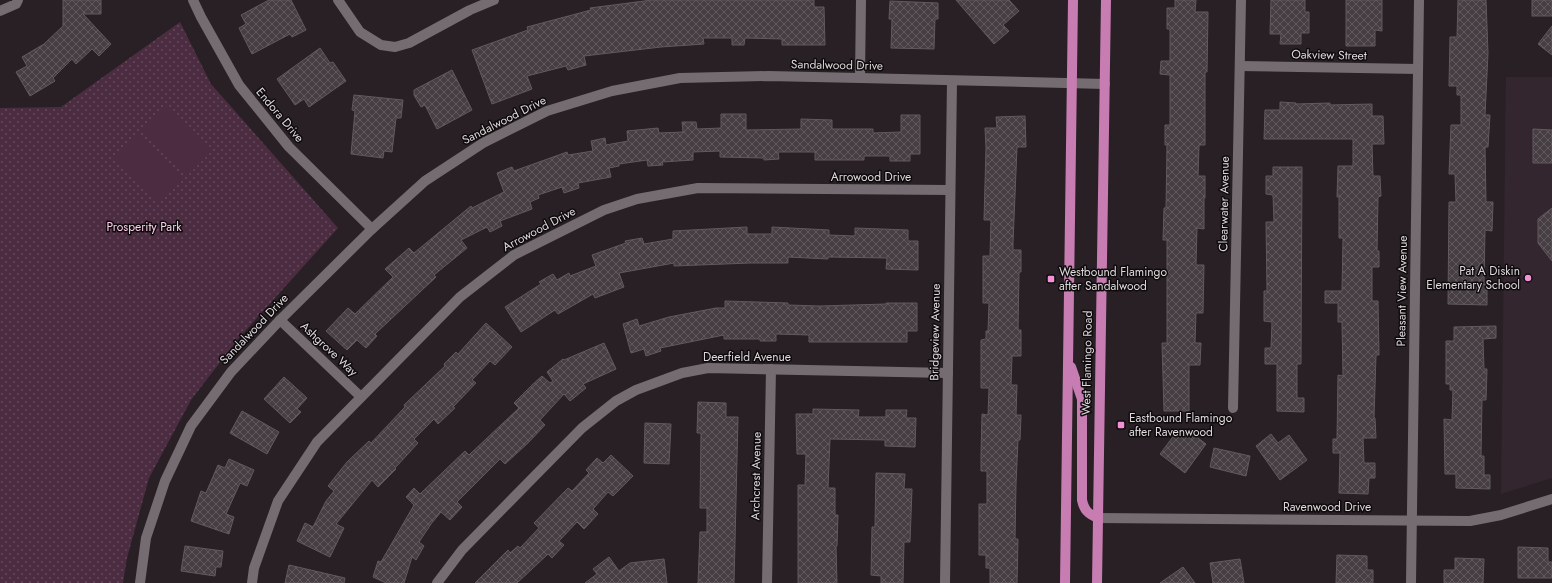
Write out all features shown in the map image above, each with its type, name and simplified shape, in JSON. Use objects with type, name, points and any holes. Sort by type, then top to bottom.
[{"type":"main road","name":"West Flamingo Road","points":[[1065,583],[1074,0]]},
{"type":"main road","name":"West Flamingo Road","points":[[1097,583],[1106,0]]},
{"type":"main road","points":[[1068,360],[1082,399],[1082,500],[1084,508],[1089,514],[1098,518]]},
{"type":"street","name":"Endora Drive","points":[[193,0],[239,85],[289,147],[372,229]]},
{"type":"street","points":[[338,0],[360,32],[381,46],[395,47],[409,43],[470,10],[494,0]]},
{"type":"street","points":[[860,78],[861,0]]},
{"type":"street","name":"Clearwater Avenue","points":[[1233,408],[1241,0]]},
{"type":"street","name":"Pleasant View Avenue","points":[[1412,583],[1419,0]]},
{"type":"street","points":[[0,11],[17,2]]},
{"type":"street","name":"Oakview Street","points":[[1240,66],[1418,70]]},
{"type":"street","name":"Sandalwood Drive","points":[[140,583],[146,538],[165,481],[191,426],[231,372],[280,320],[372,229],[425,181],[483,143],[547,111],[612,91],[680,78],[768,76],[1105,84]]},
{"type":"street","name":"Bridgeview Avenue","points":[[945,583],[952,81]]},
{"type":"street","name":"Arrowood Drive","points":[[252,583],[254,568],[278,501],[317,442],[460,297],[514,255],[604,210],[637,199],[698,188],[950,190]]},
{"type":"street","name":"Ashgrove Way","points":[[280,320],[361,397]]},
{"type":"street","name":"Deerfield Avenue","points":[[437,583],[462,550],[582,428],[616,401],[636,390],[682,373],[708,368],[948,373]]},
{"type":"street","name":"Archcrest Avenue","points":[[767,583],[771,369]]},
{"type":"street","name":"Ravenwood Drive","points":[[1098,518],[1470,521],[1501,515],[1552,499]]},
{"type":"shaded area","name":"Pat A Diskin Elementary School","points":[[1506,77],[1552,77],[1552,478],[1501,494]]},
{"type":"green space","name":"Prosperity Park","points":[[180,22],[211,84],[338,228],[238,339],[191,400],[149,478],[127,558],[123,583],[0,583],[0,108],[61,107]]},
{"type":"green space","points":[[167,104],[213,150],[188,175],[142,129]]},
{"type":"green space","points":[[137,133],[183,180],[158,204],[113,157]]},
{"type":"building","points":[[63,0],[101,0],[101,14],[83,14],[111,44],[99,56],[92,49],[76,64],[72,59],[53,78],[55,81],[30,96],[16,72],[27,66],[22,57],[44,44],[63,26]]},
{"type":"building","points":[[269,0],[291,0],[306,30],[292,37],[290,34],[252,54],[239,28],[246,24],[241,15]]},
{"type":"building","points":[[652,0],[814,0],[814,7],[824,7],[825,45],[782,45],[782,39],[745,38],[744,45],[732,45],[732,38],[703,38],[704,44],[661,47],[584,56],[586,65],[568,70],[566,66],[527,76],[532,89],[492,104],[472,50],[528,30],[527,27],[591,10],[590,8]]},
{"type":"building","points":[[956,0],[1009,0],[1019,11],[1003,25],[1009,31],[994,44]]},
{"type":"building","points":[[1175,0],[1196,0],[1195,12],[1208,12],[1207,72],[1205,72],[1205,145],[1199,145],[1198,176],[1205,176],[1204,229],[1197,228],[1196,265],[1204,265],[1203,313],[1196,313],[1195,343],[1201,343],[1200,365],[1189,365],[1189,411],[1164,411],[1162,343],[1167,343],[1167,240],[1163,240],[1164,208],[1166,208],[1167,145],[1165,145],[1165,125],[1170,125],[1170,75],[1160,74],[1161,61],[1170,61],[1170,29],[1167,29],[1167,8],[1175,8]]},
{"type":"building","points":[[1271,0],[1305,0],[1305,12],[1309,12],[1309,33],[1301,33],[1301,44],[1280,44],[1281,34],[1270,34]]},
{"type":"building","points":[[1346,0],[1382,0],[1382,31],[1375,30],[1375,46],[1346,46]]},
{"type":"building","points":[[1458,0],[1486,0],[1488,53],[1485,115],[1490,115],[1488,147],[1485,147],[1486,202],[1493,202],[1492,231],[1485,230],[1484,284],[1487,284],[1487,305],[1448,304],[1449,202],[1456,202],[1455,174],[1449,174],[1451,125],[1461,125],[1461,95],[1457,95],[1457,86],[1449,86],[1450,37],[1457,37]]},
{"type":"building","points":[[1532,0],[1552,0],[1552,16],[1532,16]]},
{"type":"building","points":[[890,1],[938,3],[938,19],[935,19],[934,49],[891,48],[892,19],[889,19]]},
{"type":"building","points":[[1552,26],[1552,55],[1538,44]]},
{"type":"building","points":[[320,48],[330,63],[333,62],[346,81],[309,107],[304,99],[295,105],[277,79]]},
{"type":"building","points":[[452,70],[472,110],[437,129],[425,105],[421,107],[414,95],[414,90]]},
{"type":"building","points":[[354,95],[403,100],[401,118],[396,118],[392,152],[384,151],[383,158],[351,154],[355,111],[352,110]]},
{"type":"building","points":[[1280,102],[1296,104],[1330,103],[1330,105],[1372,104],[1372,116],[1383,116],[1384,144],[1372,144],[1373,176],[1380,176],[1381,196],[1378,197],[1377,251],[1379,251],[1379,267],[1372,267],[1372,301],[1378,301],[1379,355],[1376,355],[1374,418],[1376,438],[1363,438],[1364,463],[1375,463],[1375,478],[1369,478],[1368,494],[1339,493],[1340,453],[1333,453],[1333,439],[1337,439],[1338,375],[1343,376],[1342,322],[1338,322],[1338,303],[1325,303],[1325,291],[1342,291],[1343,238],[1339,238],[1339,197],[1337,197],[1338,166],[1353,166],[1353,139],[1264,139],[1265,110],[1280,110]]},
{"type":"building","points":[[721,114],[746,114],[746,130],[801,129],[801,119],[832,120],[832,129],[873,129],[873,133],[901,132],[901,115],[920,115],[920,154],[910,154],[910,161],[890,161],[890,156],[864,156],[864,160],[815,160],[815,152],[778,152],[779,159],[764,160],[764,158],[720,157],[720,151],[693,152],[693,160],[662,162],[663,165],[648,166],[647,160],[619,164],[619,166],[609,168],[611,177],[578,183],[579,188],[564,193],[562,187],[538,195],[539,198],[530,202],[532,209],[500,221],[502,226],[490,232],[487,227],[461,240],[467,248],[434,275],[436,277],[375,334],[377,336],[366,348],[357,340],[347,350],[326,331],[348,308],[355,314],[393,277],[385,269],[409,248],[414,253],[471,206],[472,208],[504,192],[497,173],[512,167],[514,171],[567,152],[568,155],[593,151],[591,141],[605,138],[606,145],[628,141],[627,131],[658,128],[659,133],[683,132],[682,122],[696,122],[697,129],[721,128]]},
{"type":"building","points":[[1025,116],[1026,147],[1017,147],[1013,243],[1013,250],[1021,250],[1018,330],[1021,330],[1021,356],[1012,356],[1011,385],[1017,385],[1016,415],[1021,415],[1016,484],[1015,539],[1018,539],[1017,583],[990,583],[990,568],[986,568],[986,555],[979,555],[979,504],[987,504],[987,471],[981,471],[982,414],[988,415],[989,388],[981,388],[981,340],[986,339],[986,331],[988,331],[989,303],[983,303],[983,256],[990,256],[991,220],[984,220],[986,148],[985,128],[997,128],[996,117]]},
{"type":"building","points":[[1533,129],[1552,130],[1552,163],[1533,163]]},
{"type":"building","points":[[1273,167],[1302,167],[1301,364],[1297,364],[1297,398],[1304,398],[1304,412],[1277,411],[1277,364],[1265,364],[1265,348],[1271,348],[1272,322],[1264,321],[1264,291],[1267,291],[1266,222],[1274,222],[1273,195],[1266,194],[1266,176],[1273,176]]},
{"type":"building","points":[[1552,208],[1552,261],[1538,243],[1538,219]]},
{"type":"building","points":[[747,227],[747,234],[772,234],[772,227],[829,230],[829,235],[855,236],[855,228],[908,230],[908,241],[918,241],[918,270],[886,269],[887,258],[828,257],[828,259],[788,257],[788,263],[674,266],[674,263],[619,273],[624,287],[595,298],[593,294],[558,314],[555,310],[521,332],[505,307],[541,284],[539,282],[553,274],[557,280],[569,273],[570,276],[596,266],[592,255],[626,243],[625,241],[642,238],[644,244],[673,239],[673,231]]},
{"type":"building","points":[[725,301],[788,303],[788,305],[820,306],[917,303],[917,331],[907,331],[907,342],[809,342],[809,335],[776,334],[776,341],[760,341],[760,339],[724,339],[724,335],[660,348],[661,351],[646,356],[644,349],[631,353],[623,324],[637,319],[639,326],[669,317],[716,308],[725,308]]},
{"type":"building","points":[[486,323],[512,347],[495,365],[490,361],[472,380],[476,383],[453,407],[455,408],[438,424],[434,419],[414,439],[418,443],[395,468],[396,469],[378,487],[372,480],[336,524],[344,528],[330,557],[297,541],[305,523],[313,527],[326,501],[334,491],[328,486],[347,462],[369,441],[371,443],[405,407],[404,405],[445,366],[444,364],[456,352],[458,354]]},
{"type":"building","points":[[1496,326],[1496,338],[1483,339],[1484,369],[1487,369],[1486,400],[1482,400],[1481,456],[1484,456],[1484,475],[1490,475],[1490,489],[1456,488],[1456,474],[1445,474],[1444,419],[1452,420],[1453,390],[1450,390],[1450,384],[1446,384],[1446,341],[1454,341],[1454,327]]},
{"type":"building","points":[[604,343],[616,369],[583,384],[586,388],[570,401],[564,394],[540,420],[545,425],[528,443],[505,464],[500,459],[457,502],[462,507],[450,520],[441,512],[419,542],[424,546],[416,560],[412,557],[404,583],[386,583],[373,577],[378,561],[381,562],[414,505],[406,497],[414,488],[420,494],[465,451],[469,455],[519,408],[514,403],[542,376],[550,383],[553,381],[547,372],[563,359],[564,360]]},
{"type":"building","points":[[284,377],[307,398],[297,409],[301,412],[290,423],[264,399]]},
{"type":"building","points":[[698,402],[726,403],[726,417],[738,417],[734,583],[698,583],[700,532],[707,532],[707,508],[700,508],[701,433],[697,433]]},
{"type":"building","points":[[813,409],[859,410],[858,417],[886,417],[886,410],[907,410],[906,418],[916,418],[915,447],[885,446],[885,440],[830,439],[828,488],[835,488],[835,515],[838,515],[836,546],[837,583],[798,583],[798,485],[805,485],[806,454],[797,454],[796,414],[813,414]]},
{"type":"building","points":[[242,411],[279,432],[267,454],[230,433]]},
{"type":"building","points":[[645,423],[671,424],[669,464],[644,463]]},
{"type":"building","points":[[1178,430],[1191,439],[1194,435],[1206,444],[1185,473],[1160,454]]},
{"type":"building","points":[[1271,434],[1278,443],[1289,435],[1307,460],[1280,480],[1256,446]]},
{"type":"building","points":[[1214,448],[1250,456],[1246,476],[1210,467]]},
{"type":"building","points":[[611,455],[633,476],[613,496],[608,492],[593,509],[598,514],[584,529],[577,522],[559,541],[564,545],[552,558],[548,554],[517,583],[475,583],[508,550],[510,553],[518,546],[520,548],[539,528],[534,523],[568,488],[572,491],[589,473],[586,470],[597,458],[603,463]]},
{"type":"building","points":[[229,459],[254,470],[247,486],[240,483],[226,514],[234,517],[229,534],[191,521],[201,491],[206,493],[218,465],[225,468]]},
{"type":"building","points":[[876,473],[905,474],[904,489],[912,489],[910,542],[904,542],[903,583],[881,583],[881,576],[871,575],[872,527],[875,527]]},
{"type":"building","points":[[185,546],[223,551],[221,567],[216,567],[215,576],[181,571]]},
{"type":"building","points":[[1518,547],[1548,548],[1548,562],[1552,562],[1552,578],[1518,578]]},
{"type":"building","points":[[1337,555],[1367,556],[1367,570],[1373,570],[1373,583],[1336,583]]},
{"type":"building","points":[[609,557],[619,571],[630,563],[664,559],[667,583],[585,583],[597,574],[593,569]]},
{"type":"building","points":[[1455,558],[1484,559],[1483,583],[1444,583],[1444,570],[1455,570]]},
{"type":"building","points":[[1240,559],[1244,583],[1213,583],[1210,563]]},
{"type":"building","points":[[289,565],[345,578],[344,583],[285,583]]},
{"type":"building","points":[[1183,567],[1195,583],[1160,583]]},
{"type":"place","name":"Pat A Diskin Elementary School","points":[[1528,278]]},
{"type":"place","name":"Westbound Flamingo after Sandalwood","points":[[1051,279]]},
{"type":"place","name":"Eastbound Flamingo after Ravenwood","points":[[1121,425]]}]
